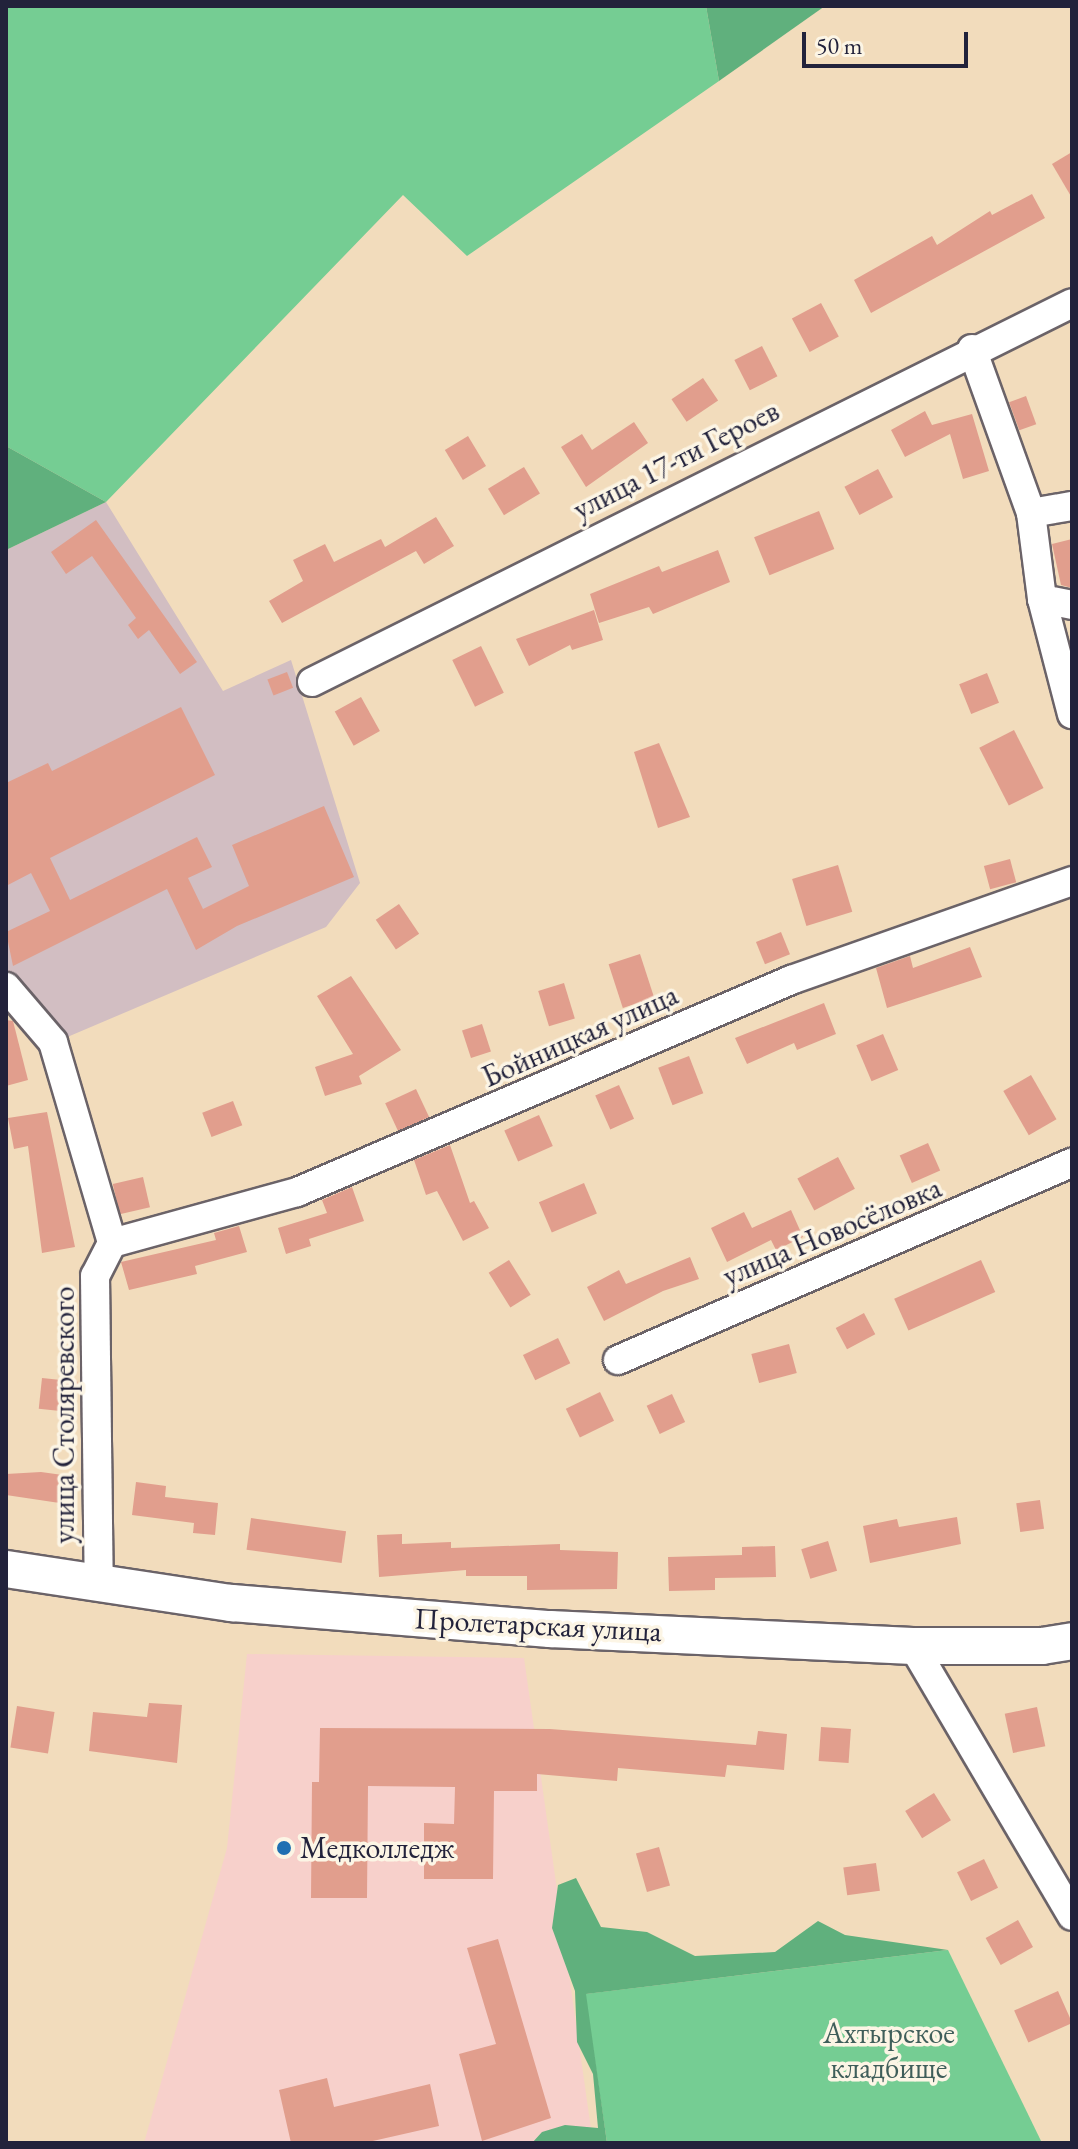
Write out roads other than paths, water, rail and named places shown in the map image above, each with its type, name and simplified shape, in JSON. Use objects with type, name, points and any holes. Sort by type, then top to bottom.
[{"type":"main road","name":"Пролетарская улица","points":[[6,1569],[232,1603],[550,1629],[913,1646],[1042,1646],[1072,1641]]},
{"type":"street","name":"улица 17-ти Героев","points":[[312,682],[972,349],[1072,303]]},
{"type":"street","points":[[972,349],[1031,513],[1042,599],[1072,714]]},
{"type":"street","points":[[1031,513],[1072,506]]},
{"type":"street","points":[[1042,599],[1072,605]]},
{"type":"street","name":"Бойницкая улица","points":[[112,1243],[297,1192],[791,980],[1072,881]]},
{"type":"street","points":[[6,987],[53,1042],[112,1243]]},
{"type":"street","name":"улица Новосёловка","points":[[618,1360],[1072,1163]]},
{"type":"street","name":"улица Столяревского","points":[[99,1585],[95,1276],[112,1243]]},
{"type":"street","points":[[913,1646],[1072,1916]]},
{"type":"place","name":"Медколледж","points":[[284,1848]]},
{"type":"park label","name":"Ахтырское кладбище","points":[[889,2050]]}]
